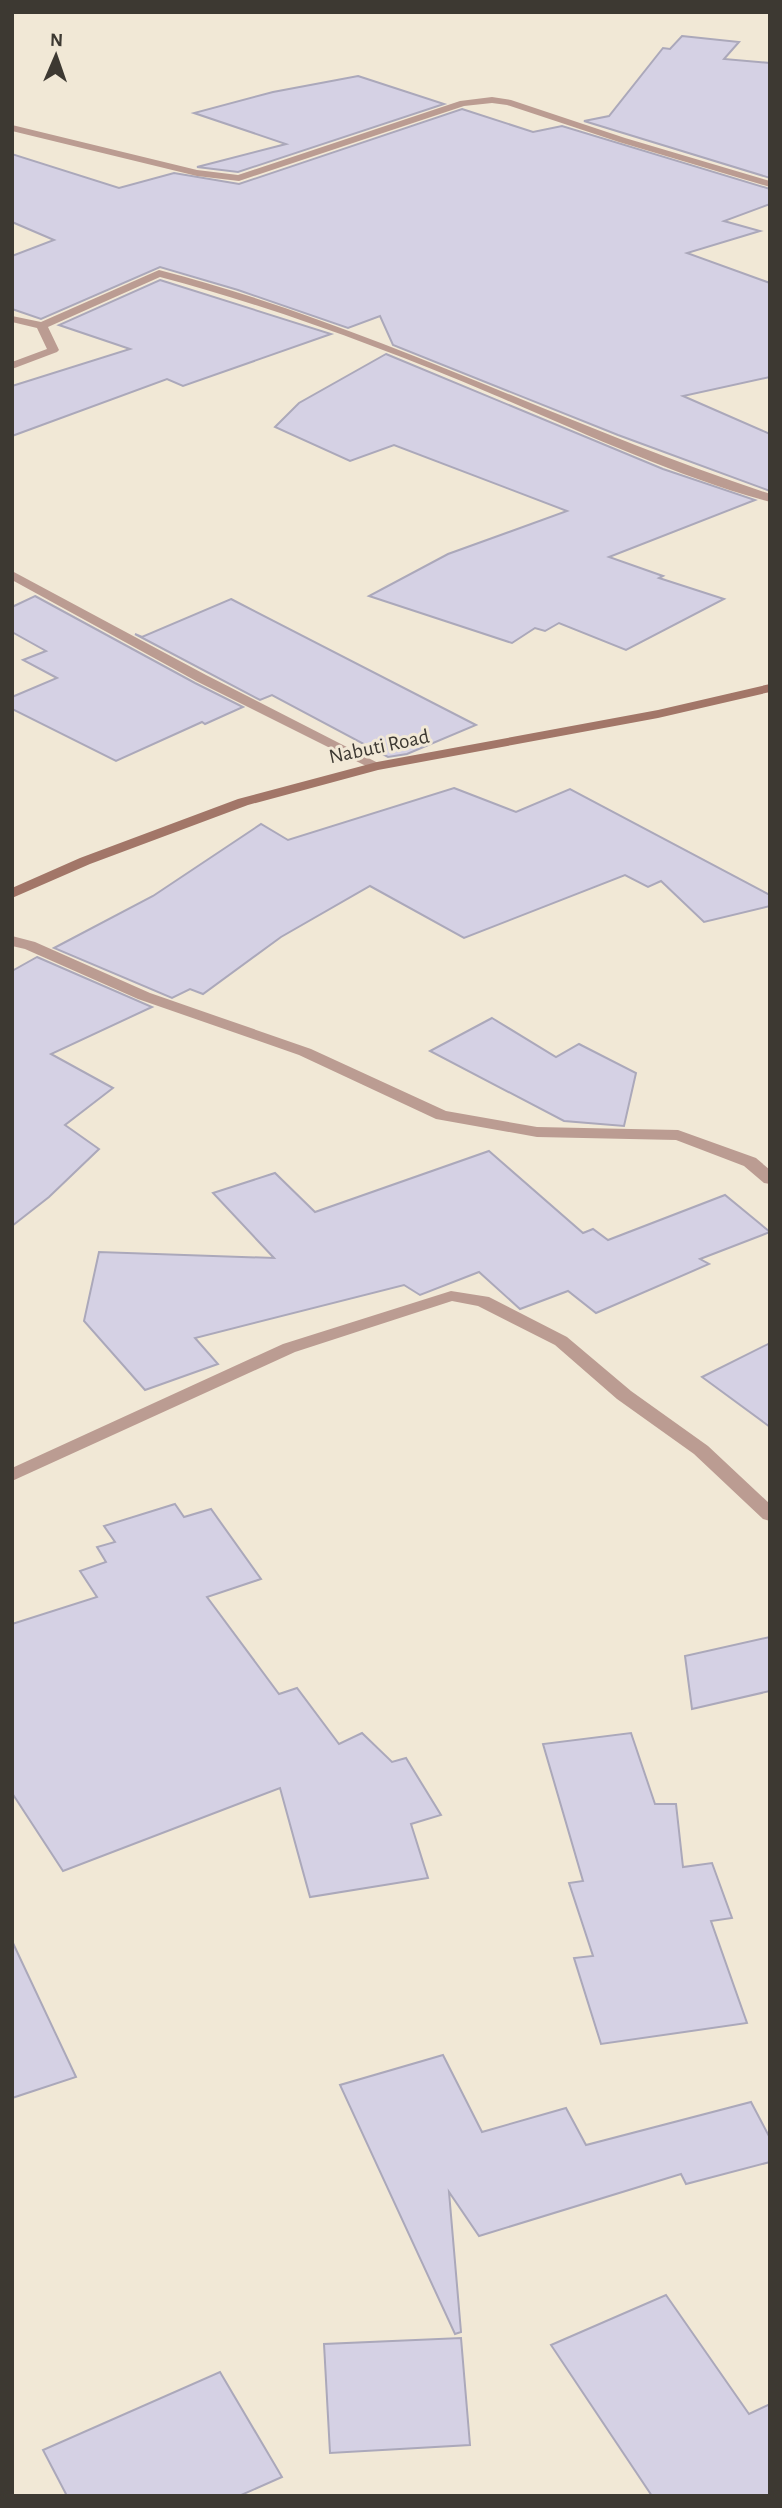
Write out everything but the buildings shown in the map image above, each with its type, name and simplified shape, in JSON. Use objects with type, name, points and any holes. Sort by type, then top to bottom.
[{"type":"street","points":[[12,128],[197,173],[239,178],[463,103],[492,100],[508,102],[622,140],[770,184]]},
{"type":"street","points":[[12,319],[42,326],[159,273],[291,312],[406,355],[529,407],[734,487],[770,498]]},
{"type":"street","points":[[12,366],[53,350],[42,326]]},
{"type":"street","points":[[12,575],[201,678],[377,766]]},
{"type":"street","name":"Nabuti Road","points":[[12,894],[86,861],[243,802],[377,766],[658,714],[770,688]]},
{"type":"street","points":[[12,941],[30,945],[144,996],[305,1052],[442,1115],[537,1132],[678,1135],[750,1161],[770,1179]]},
{"type":"street","points":[[12,1475],[289,1348],[451,1296],[483,1301],[561,1341],[624,1395],[701,1450],[770,1516]]}]
